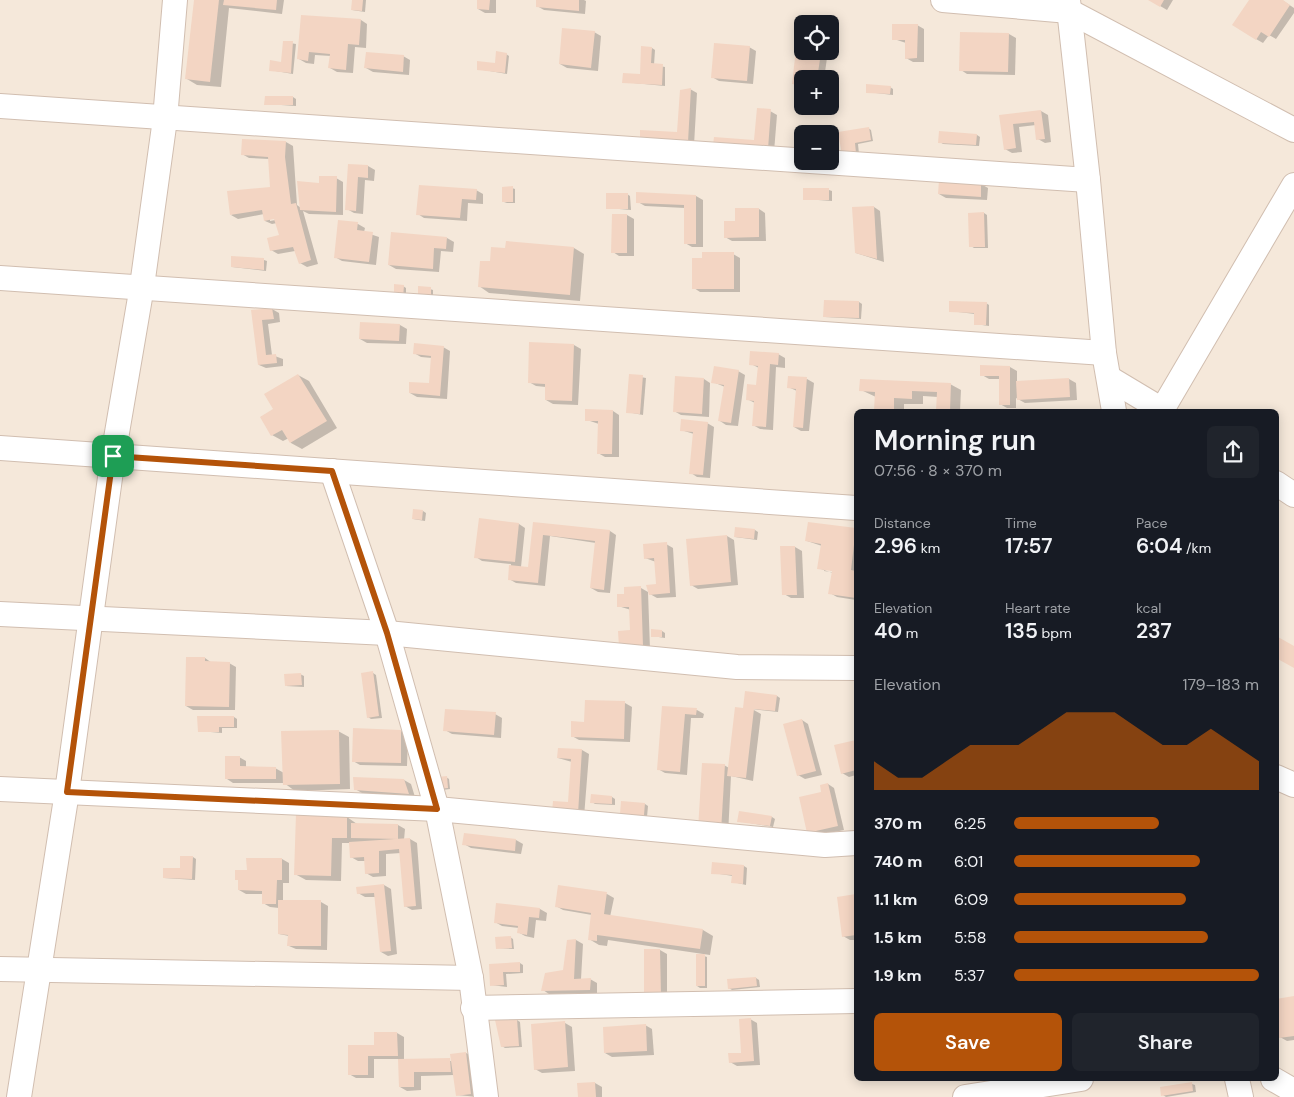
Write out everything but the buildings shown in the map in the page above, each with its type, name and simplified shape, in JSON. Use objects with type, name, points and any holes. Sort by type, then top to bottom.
[{"type":"street","points":[[19,1097],[67,792],[113,456],[142,286],[165,119],[175,0]]},
{"type":"street","points":[[943,0],[1068,5],[1294,130]]},
{"type":"street","points":[[1068,5],[1088,180],[1104,353],[1114,409]]},
{"type":"street","points":[[0,106],[165,119],[1088,180]]},
{"type":"street","points":[[1164,409],[1294,185]]},
{"type":"street","points":[[0,278],[142,286],[1104,353]]},
{"type":"street","points":[[1108,378],[1161,409]]},
{"type":"street","points":[[0,448],[854,508]]},
{"type":"street","points":[[332,471],[387,633],[437,809],[471,978],[473,1008],[486,1097]]},
{"type":"street","points":[[1279,485],[1294,495]]},
{"type":"street","points":[[0,614],[387,633],[737,667],[854,668]]},
{"type":"street","points":[[1279,778],[1294,786]]},
{"type":"street","points":[[0,789],[437,809],[824,845],[854,843]]},
{"type":"street","points":[[0,969],[471,978]]},
{"type":"street","points":[[473,1008],[854,1001]]},
{"type":"street","points":[[965,1097],[1068,1081]]},
{"type":"street","points":[[1237,1081],[1240,1097]]},
{"type":"street","points":[[1276,1081],[1294,1091]]},
{"type":"shaded area","points":[[0,0],[1294,0],[1294,1097],[0,1097]]},
{"type":"route","points":[[113,456],[332,471],[387,633],[437,809],[67,792],[113,456]]}]
